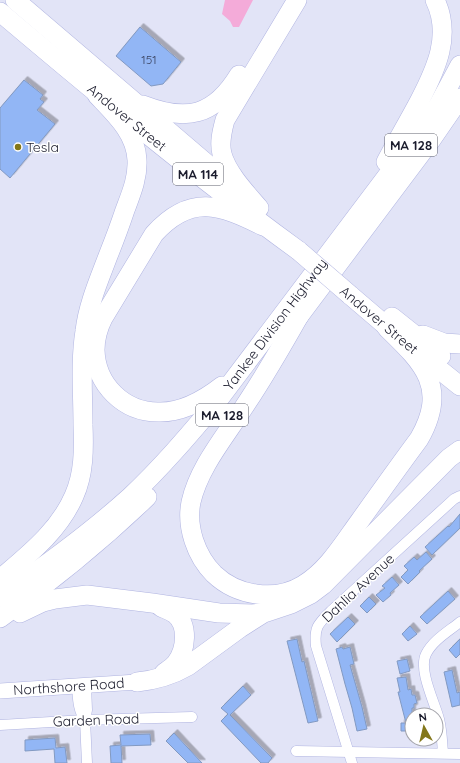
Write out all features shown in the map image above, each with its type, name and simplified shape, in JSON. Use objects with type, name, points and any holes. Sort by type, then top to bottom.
[{"type":"highway","name":"Andover Street","points":[[15,0],[125,93],[261,217]]},
{"type":"highway","points":[[125,93],[158,111],[172,114],[184,114],[209,108],[218,102],[228,92],[284,0]]},
{"type":"highway","points":[[261,217],[227,165],[222,154],[222,132],[225,120],[297,0]]},
{"type":"highway","points":[[353,221],[411,117],[436,66],[440,53],[442,27],[441,15],[436,0]]},
{"type":"highway","name":"Andover Street","points":[[0,12],[97,95],[302,248],[354,291],[460,386]]},
{"type":"highway","name":"Yankee Division Highway","points":[[0,597],[82,538],[130,496],[176,450],[198,425],[421,131],[439,104],[460,65]]},
{"type":"highway","points":[[0,579],[37,547],[63,517],[75,495],[81,472],[84,449],[82,360],[84,331],[96,287],[131,193],[136,177],[137,162],[136,150],[125,125],[97,95]]},
{"type":"highway","name":"Yankee Division Highway","points":[[0,618],[78,559],[108,534],[151,494],[195,447],[226,410],[405,176],[451,113],[460,98]]},
{"type":"highway","points":[[405,176],[441,138],[460,122]]},
{"type":"highway","points":[[259,346],[237,372],[213,393],[193,405],[182,409],[159,412],[147,412],[135,408],[115,396],[108,388],[98,370],[95,350],[98,328],[102,318],[154,234],[164,224],[174,216],[186,210],[211,206],[237,213],[261,217]]},
{"type":"highway","points":[[300,314],[245,406],[208,462],[200,477],[191,502],[190,516],[194,542],[201,557],[209,569],[220,580],[244,592],[268,595],[290,591],[303,585],[322,570],[341,547],[419,439],[425,428],[430,416],[432,405],[431,387],[427,373],[390,323]]},
{"type":"highway","name":"Andover Street","points":[[390,323],[460,371]]},
{"type":"highway","points":[[390,323],[418,333],[432,340],[444,343],[460,344]]},
{"type":"highway","points":[[137,682],[167,677],[178,672],[248,622],[267,612],[301,600],[323,585],[449,458],[460,450]]},
{"type":"highway","points":[[0,624],[43,602],[70,596],[97,596],[230,615],[267,612]]},
{"type":"highway","points":[[137,682],[155,678],[169,670],[176,664],[183,648],[184,631],[176,614],[152,603]]},
{"type":"street","name":"Dahlia Avenue","points":[[352,763],[316,646],[315,634],[317,627],[331,611],[454,499],[460,496]]},
{"type":"street","points":[[443,753],[442,733],[427,681],[424,658],[432,645],[460,622]]},
{"type":"street","name":"Northshore Road","points":[[0,691],[137,682]]},
{"type":"street","points":[[82,686],[79,708],[85,720],[87,763]]},
{"type":"street","name":"Garden Road","points":[[0,725],[85,720],[192,717]]},
{"type":"street","points":[[296,751],[460,754]]},
{"type":"shaded area","points":[[225,0],[253,0],[239,27],[233,27],[230,21],[222,14]]},
{"type":"building","points":[[140,27],[181,62],[163,84],[151,86],[116,56]]},
{"type":"building","name":"Tesla","points":[[24,80],[43,95],[40,99],[44,102],[37,110],[55,124],[10,178],[0,169],[0,108]]},
{"type":"building","points":[[460,514],[460,528],[432,555],[425,547],[448,526],[449,527]]},
{"type":"building","points":[[426,552],[432,559],[408,584],[401,577],[408,570],[404,566],[414,557],[417,560]]},
{"type":"building","points":[[392,577],[399,585],[383,602],[376,595],[385,588],[382,586]]},
{"type":"building","points":[[448,591],[455,599],[427,624],[420,617]]},
{"type":"building","points":[[369,597],[376,604],[367,613],[360,606]]},
{"type":"building","points":[[348,617],[355,624],[337,642],[330,634]]},
{"type":"building","points":[[410,626],[417,634],[408,641],[402,634]]},
{"type":"building","points":[[297,639],[302,662],[304,661],[318,721],[308,723],[287,641]]},
{"type":"building","points":[[460,639],[460,654],[456,658],[449,650]]},
{"type":"building","points":[[342,647],[343,649],[350,647],[354,664],[350,665],[367,729],[357,731],[336,649]]},
{"type":"building","points":[[407,659],[410,671],[400,674],[397,661]]},
{"type":"building","points":[[452,670],[457,693],[460,692],[460,705],[452,707],[444,672]]},
{"type":"building","points":[[406,677],[408,690],[411,689],[412,695],[415,695],[417,703],[414,704],[414,707],[404,707],[404,715],[398,692],[400,692],[397,678]]},
{"type":"building","points":[[243,686],[251,695],[230,715],[272,758],[268,763],[261,763],[221,721],[228,714],[221,708]]},
{"type":"building","points":[[401,723],[404,723],[404,731],[401,731]]},
{"type":"building","points":[[174,733],[202,763],[188,763],[166,741]]},
{"type":"building","points":[[150,734],[151,745],[121,746],[122,763],[111,763],[110,746],[121,745],[120,735]]},
{"type":"building","points":[[55,738],[56,748],[65,747],[67,763],[55,763],[54,749],[25,751],[25,740]]},
{"type":"place","name":"Tesla","points":[[18,147]]}]
